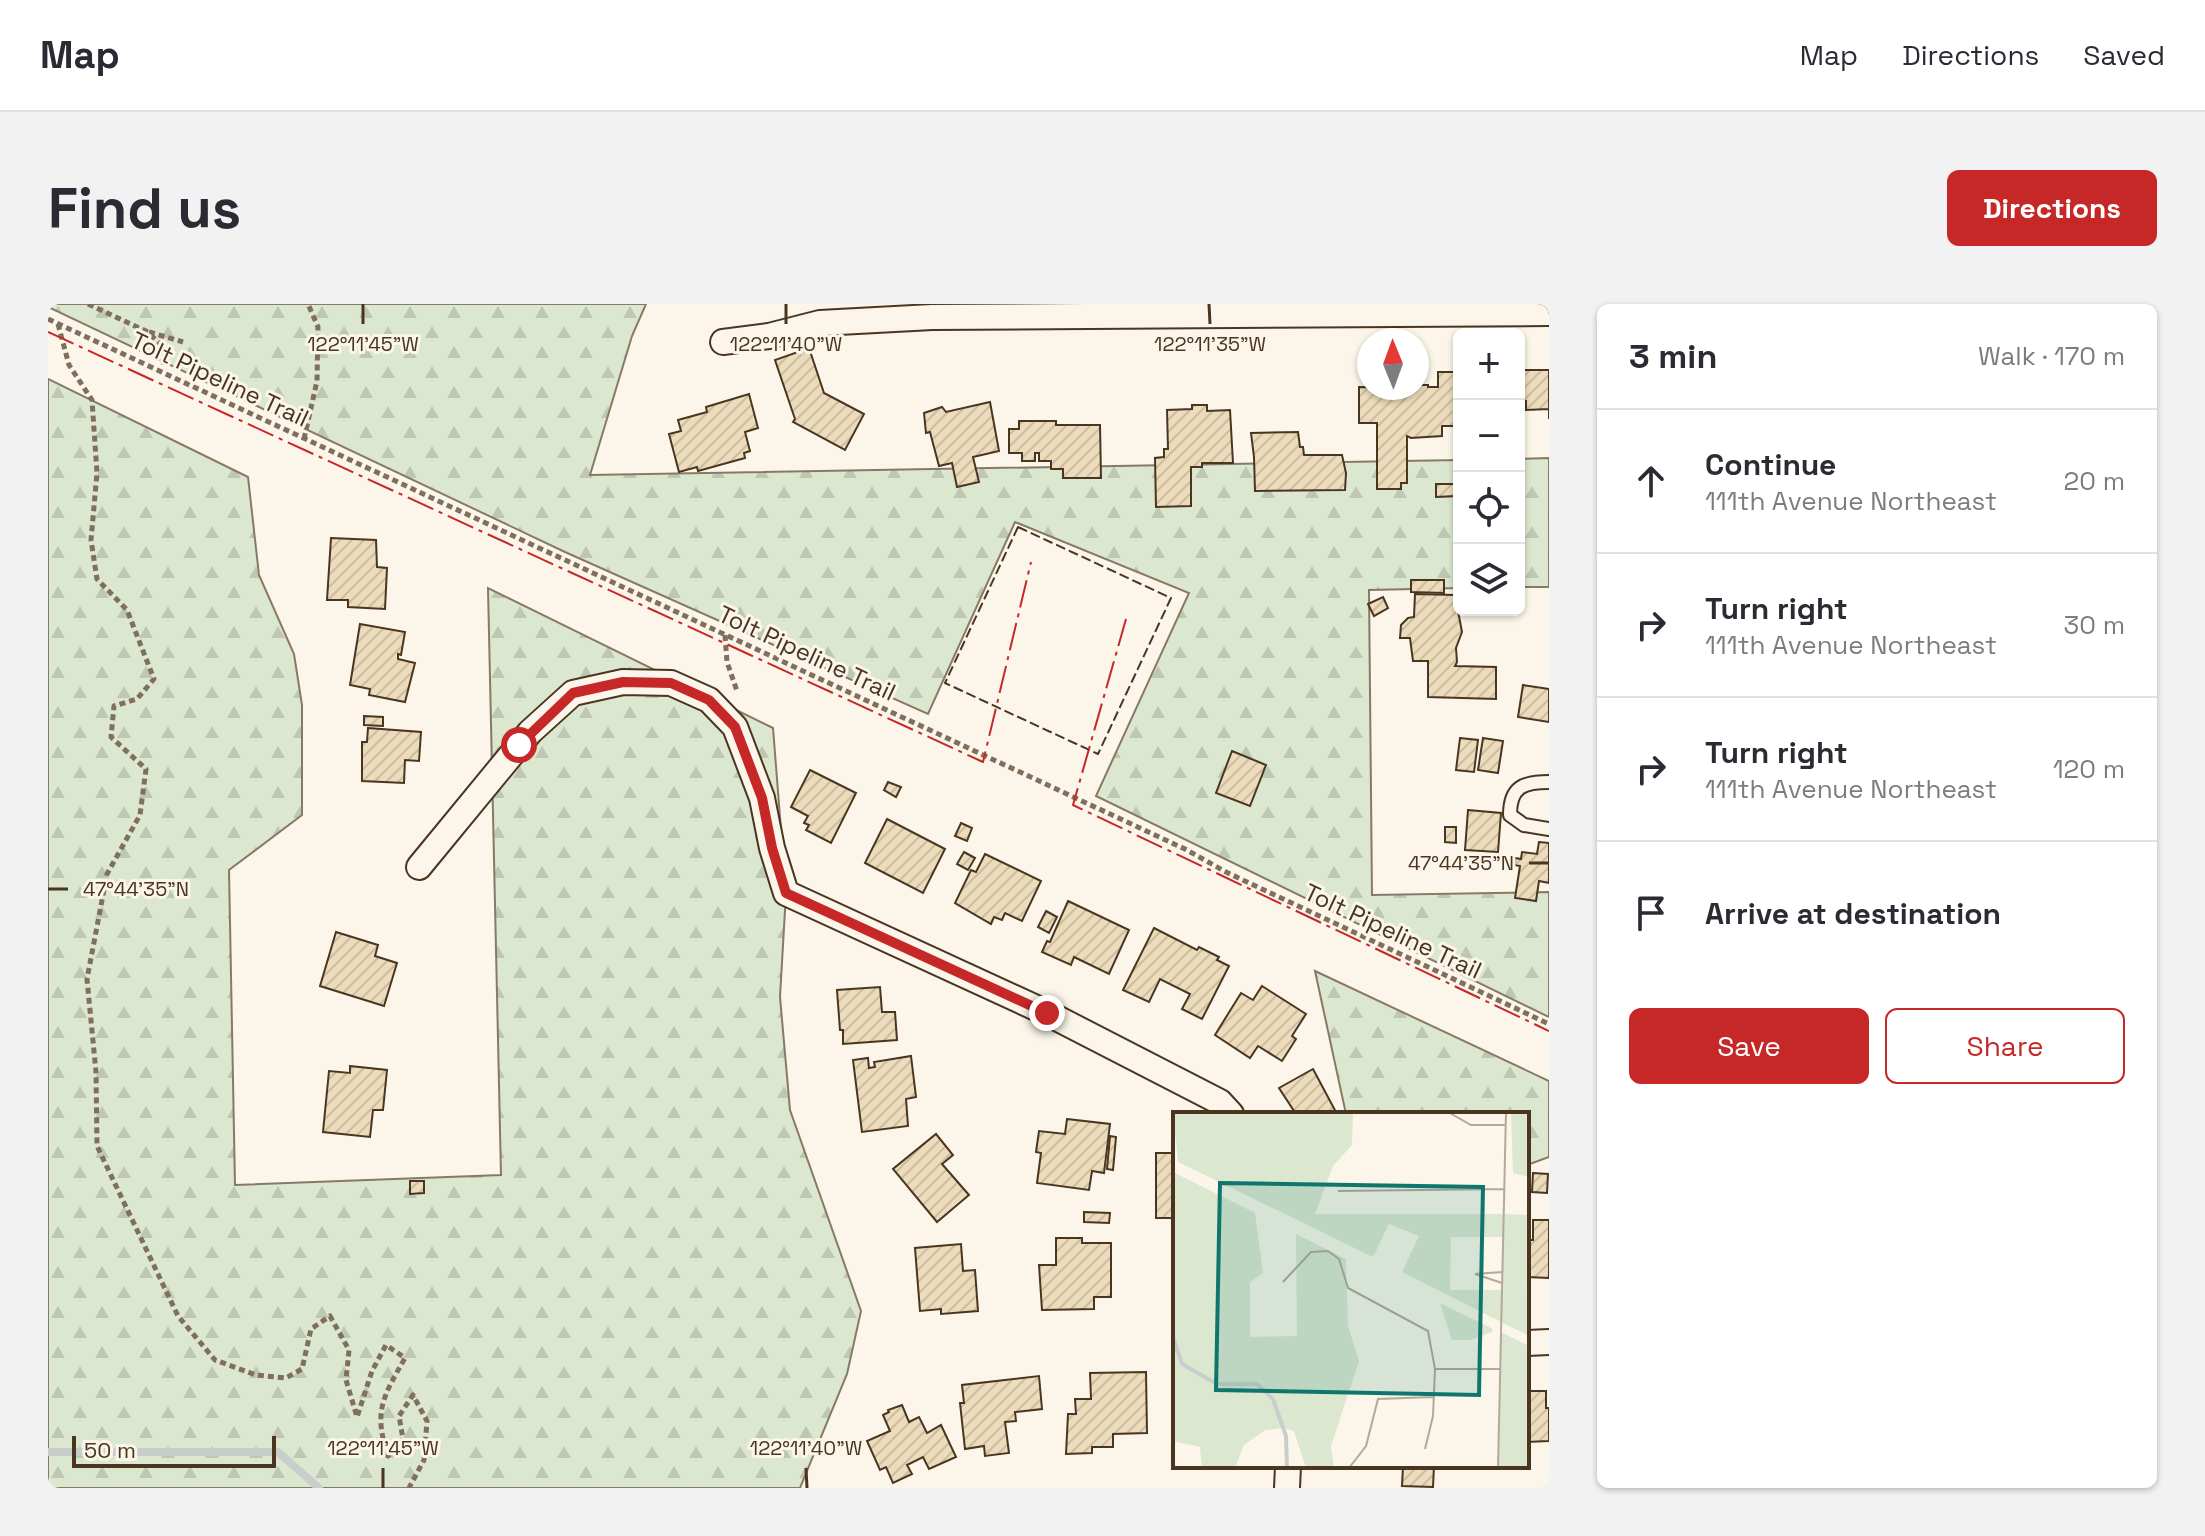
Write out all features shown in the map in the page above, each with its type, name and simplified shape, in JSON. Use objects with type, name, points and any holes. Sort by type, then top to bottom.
[{"type":"street","points":[[723,342],[769,336],[820,323],[932,317],[1549,313]]},
{"type":"street","points":[[419,867],[530,732],[573,693],[623,682],[671,683],[709,700],[735,727],[762,798],[772,848],[786,893],[1047,1013],[1220,1102],[1229,1112]]},
{"type":"street","points":[[1529,1343],[1549,1342]]},
{"type":"street","points":[[1287,1488],[1288,1468]]},
{"type":"lane","points":[[1549,782],[1530,782],[1518,788],[1510,802],[1510,815],[1524,825],[1549,829]]},
{"type":"path","points":[[88,304],[148,332],[183,342]]},
{"type":"path","points":[[304,439],[317,381],[318,327],[308,304]]},
{"type":"path","name":"Tolt Pipeline Trail","points":[[48,319],[1185,849],[1254,885],[1549,1024]]},
{"type":"path","points":[[58,324],[69,365],[92,400],[97,473],[91,540],[97,579],[127,610],[154,679],[137,699],[114,706],[111,737],[146,769],[140,815],[107,874],[87,979],[96,1072],[97,1146],[178,1316],[215,1360],[256,1375],[286,1378],[302,1369],[311,1329],[330,1316],[349,1350],[346,1380],[357,1417],[372,1371],[386,1345],[405,1358],[381,1404],[381,1435],[388,1456],[403,1439],[399,1416],[413,1395],[427,1421],[424,1460],[409,1488]]},
{"type":"path","points":[[148,332],[165,349],[163,368]]},
{"type":"path","points":[[725,635],[727,662],[739,696],[735,727]]},
{"type":"green space","points":[[48,304],[646,304],[632,336],[590,475],[1453,460],[1453,588],[1369,590],[1372,895],[1549,892],[1549,1017],[1096,796],[1189,593],[1015,522],[928,714],[565,552],[48,307]]},
{"type":"green space","points":[[48,379],[248,477],[259,575],[294,654],[302,705],[302,815],[229,870],[235,1185],[501,1175],[488,588],[773,728],[786,893],[780,997],[790,1110],[861,1311],[847,1374],[800,1488],[48,1488]]},
{"type":"green space","points":[[1549,458],[1549,587],[1525,587],[1525,459]]},
{"type":"green space","points":[[1315,971],[1549,1081],[1549,1157],[1529,1164],[1529,1112],[1346,1112]]},
{"type":"building","points":[[809,348],[824,393],[864,414],[845,450],[793,422],[795,419],[775,360]]},
{"type":"building","points":[[1525,370],[1549,370],[1549,409],[1526,410]]},
{"type":"building","points":[[1438,372],[1453,372],[1453,426],[1442,426],[1442,436],[1407,436],[1407,483],[1401,483],[1401,489],[1377,489],[1377,423],[1359,423],[1359,400],[1429,400],[1429,387],[1438,387]]},
{"type":"building","points":[[749,394],[758,428],[745,432],[750,451],[744,453],[745,458],[698,471],[697,467],[679,472],[669,434],[681,431],[678,420],[707,412],[706,407]]},
{"type":"building","points":[[990,402],[999,451],[973,457],[979,482],[957,487],[952,463],[939,466],[930,432],[926,433],[924,413],[942,407],[946,412]]},
{"type":"building","points":[[1192,405],[1207,405],[1207,411],[1230,410],[1233,463],[1202,463],[1202,467],[1191,467],[1191,506],[1156,507],[1155,458],[1164,457],[1164,449],[1168,449],[1167,410],[1192,409]]},
{"type":"building","points":[[1019,421],[1100,425],[1101,478],[1063,478],[1063,469],[1051,469],[1051,461],[1039,461],[1039,453],[1035,453],[1035,461],[1022,461],[1022,453],[1009,453],[1009,429],[1019,429]]},
{"type":"building","points":[[1298,432],[1304,455],[1342,455],[1346,473],[1345,490],[1255,491],[1251,433]]},
{"type":"building","points":[[1436,484],[1453,484],[1453,496],[1436,497]]},
{"type":"building","points":[[331,538],[376,540],[377,567],[387,568],[385,609],[348,607],[348,600],[327,600]]},
{"type":"building","points":[[1411,580],[1444,580],[1444,593],[1411,592]]},
{"type":"building","points":[[1415,594],[1453,595],[1453,616],[1459,616],[1462,632],[1456,648],[1455,666],[1496,667],[1496,699],[1428,697],[1428,661],[1413,661],[1410,638],[1400,638],[1401,625],[1414,617]]},
{"type":"building","points":[[1383,597],[1388,608],[1374,616],[1368,604]]},
{"type":"building","points":[[360,624],[405,632],[398,659],[415,663],[405,702],[369,695],[370,689],[350,685]]},
{"type":"building","points":[[1523,685],[1549,689],[1549,722],[1518,717]]},
{"type":"building","points":[[364,716],[383,717],[383,726],[364,725]]},
{"type":"building","points":[[368,728],[421,732],[419,761],[405,760],[404,783],[362,781],[362,742],[367,742]]},
{"type":"building","points":[[1460,738],[1478,740],[1474,772],[1456,770]]},
{"type":"building","points":[[1483,738],[1503,741],[1498,773],[1478,770]]},
{"type":"building","points":[[1232,751],[1266,765],[1250,806],[1216,793]]},
{"type":"building","points":[[810,770],[856,793],[831,843],[806,830],[809,825],[804,823],[808,816],[791,807]]},
{"type":"building","points":[[888,782],[901,787],[896,797],[884,790]]},
{"type":"building","points":[[1468,810],[1501,813],[1498,852],[1465,850]]},
{"type":"building","points":[[887,819],[945,849],[923,893],[865,863]]},
{"type":"building","points":[[961,823],[972,828],[967,841],[955,836]]},
{"type":"building","points":[[1445,827],[1456,827],[1456,843],[1445,842]]},
{"type":"building","points":[[1539,842],[1549,843],[1549,883],[1539,881],[1536,901],[1515,898],[1520,866],[1514,865],[1515,858],[1521,859],[1522,852],[1537,854]]},
{"type":"building","points":[[964,852],[975,858],[968,870],[957,864]]},
{"type":"building","points":[[985,854],[1041,881],[1022,921],[1005,913],[1002,920],[994,917],[991,924],[955,903],[971,870],[976,872]]},
{"type":"building","points":[[1068,901],[1129,930],[1109,974],[1074,957],[1071,965],[1042,952],[1047,941],[1050,942]]},
{"type":"building","points":[[1046,911],[1057,917],[1049,933],[1038,927]]},
{"type":"building","points":[[1154,928],[1197,950],[1199,947],[1219,957],[1217,960],[1229,966],[1202,1019],[1182,1009],[1190,994],[1160,979],[1149,1002],[1123,990]]},
{"type":"building","points":[[336,932],[378,945],[375,956],[397,963],[384,1006],[320,986]]},
{"type":"building","points":[[1262,986],[1306,1014],[1292,1036],[1296,1039],[1282,1061],[1258,1046],[1250,1058],[1215,1035],[1241,993],[1253,1000]]},
{"type":"building","points":[[880,987],[882,1012],[895,1012],[897,1040],[843,1044],[837,990]]},
{"type":"building","points":[[911,1056],[916,1097],[906,1099],[908,1126],[862,1132],[853,1060],[868,1058],[869,1068],[875,1067],[874,1062]]},
{"type":"building","points":[[350,1066],[387,1070],[383,1110],[373,1110],[370,1137],[323,1132],[329,1071],[350,1073]]},
{"type":"building","points":[[1313,1069],[1336,1112],[1295,1112],[1279,1088]]},
{"type":"building","points":[[1067,1119],[1110,1124],[1104,1173],[1092,1171],[1089,1190],[1037,1183],[1041,1153],[1036,1152],[1039,1131],[1065,1134]]},
{"type":"building","points":[[936,1134],[953,1155],[942,1164],[969,1195],[937,1222],[893,1169]]},
{"type":"building","points":[[1110,1136],[1116,1137],[1113,1170],[1107,1169]]},
{"type":"building","points":[[1156,1153],[1173,1153],[1173,1218],[1156,1218]]},
{"type":"building","points":[[1533,1173],[1548,1174],[1547,1193],[1532,1192]]},
{"type":"building","points":[[410,1181],[424,1181],[424,1193],[410,1194]]},
{"type":"building","points":[[1084,1212],[1110,1213],[1109,1223],[1084,1222]]},
{"type":"building","points":[[1533,1220],[1549,1220],[1549,1278],[1529,1277],[1529,1240],[1533,1240]]},
{"type":"building","points":[[1056,1238],[1082,1238],[1082,1243],[1111,1243],[1111,1297],[1094,1297],[1094,1309],[1042,1310],[1039,1265],[1056,1265]]},
{"type":"building","points":[[961,1244],[963,1271],[975,1270],[978,1311],[941,1314],[941,1309],[920,1311],[915,1248]]},
{"type":"building","points":[[1146,1372],[1147,1433],[1113,1434],[1113,1447],[1092,1447],[1092,1453],[1066,1454],[1068,1414],[1076,1414],[1075,1399],[1091,1399],[1090,1373]]},
{"type":"building","points":[[1039,1376],[1042,1409],[1015,1412],[1016,1421],[1005,1422],[1009,1453],[985,1456],[984,1446],[965,1449],[960,1403],[964,1403],[962,1385]]},
{"type":"building","points":[[1529,1391],[1546,1391],[1549,1441],[1529,1442]]},
{"type":"building","points":[[902,1405],[909,1422],[919,1417],[927,1433],[941,1425],[956,1457],[929,1469],[923,1457],[907,1465],[912,1474],[893,1483],[886,1467],[880,1470],[867,1441],[890,1431],[883,1415]]},
{"type":"building","points":[[1403,1468],[1434,1468],[1433,1487],[1402,1486]]},
{"type":"waterway","points":[[48,1452],[278,1452],[319,1488]]},
{"type":"fence","points":[[1018,527],[1171,598],[1098,754],[945,683],[1018,527]]},
{"type":"power","points":[[48,332],[983,762],[1031,562]]},
{"type":"power","points":[[1126,619],[1073,805],[1549,1031]]},
{"type":"route","points":[[519,745],[573,693],[623,682],[671,683],[709,700],[735,727],[762,798],[772,848],[786,893],[1047,1013]]}]
